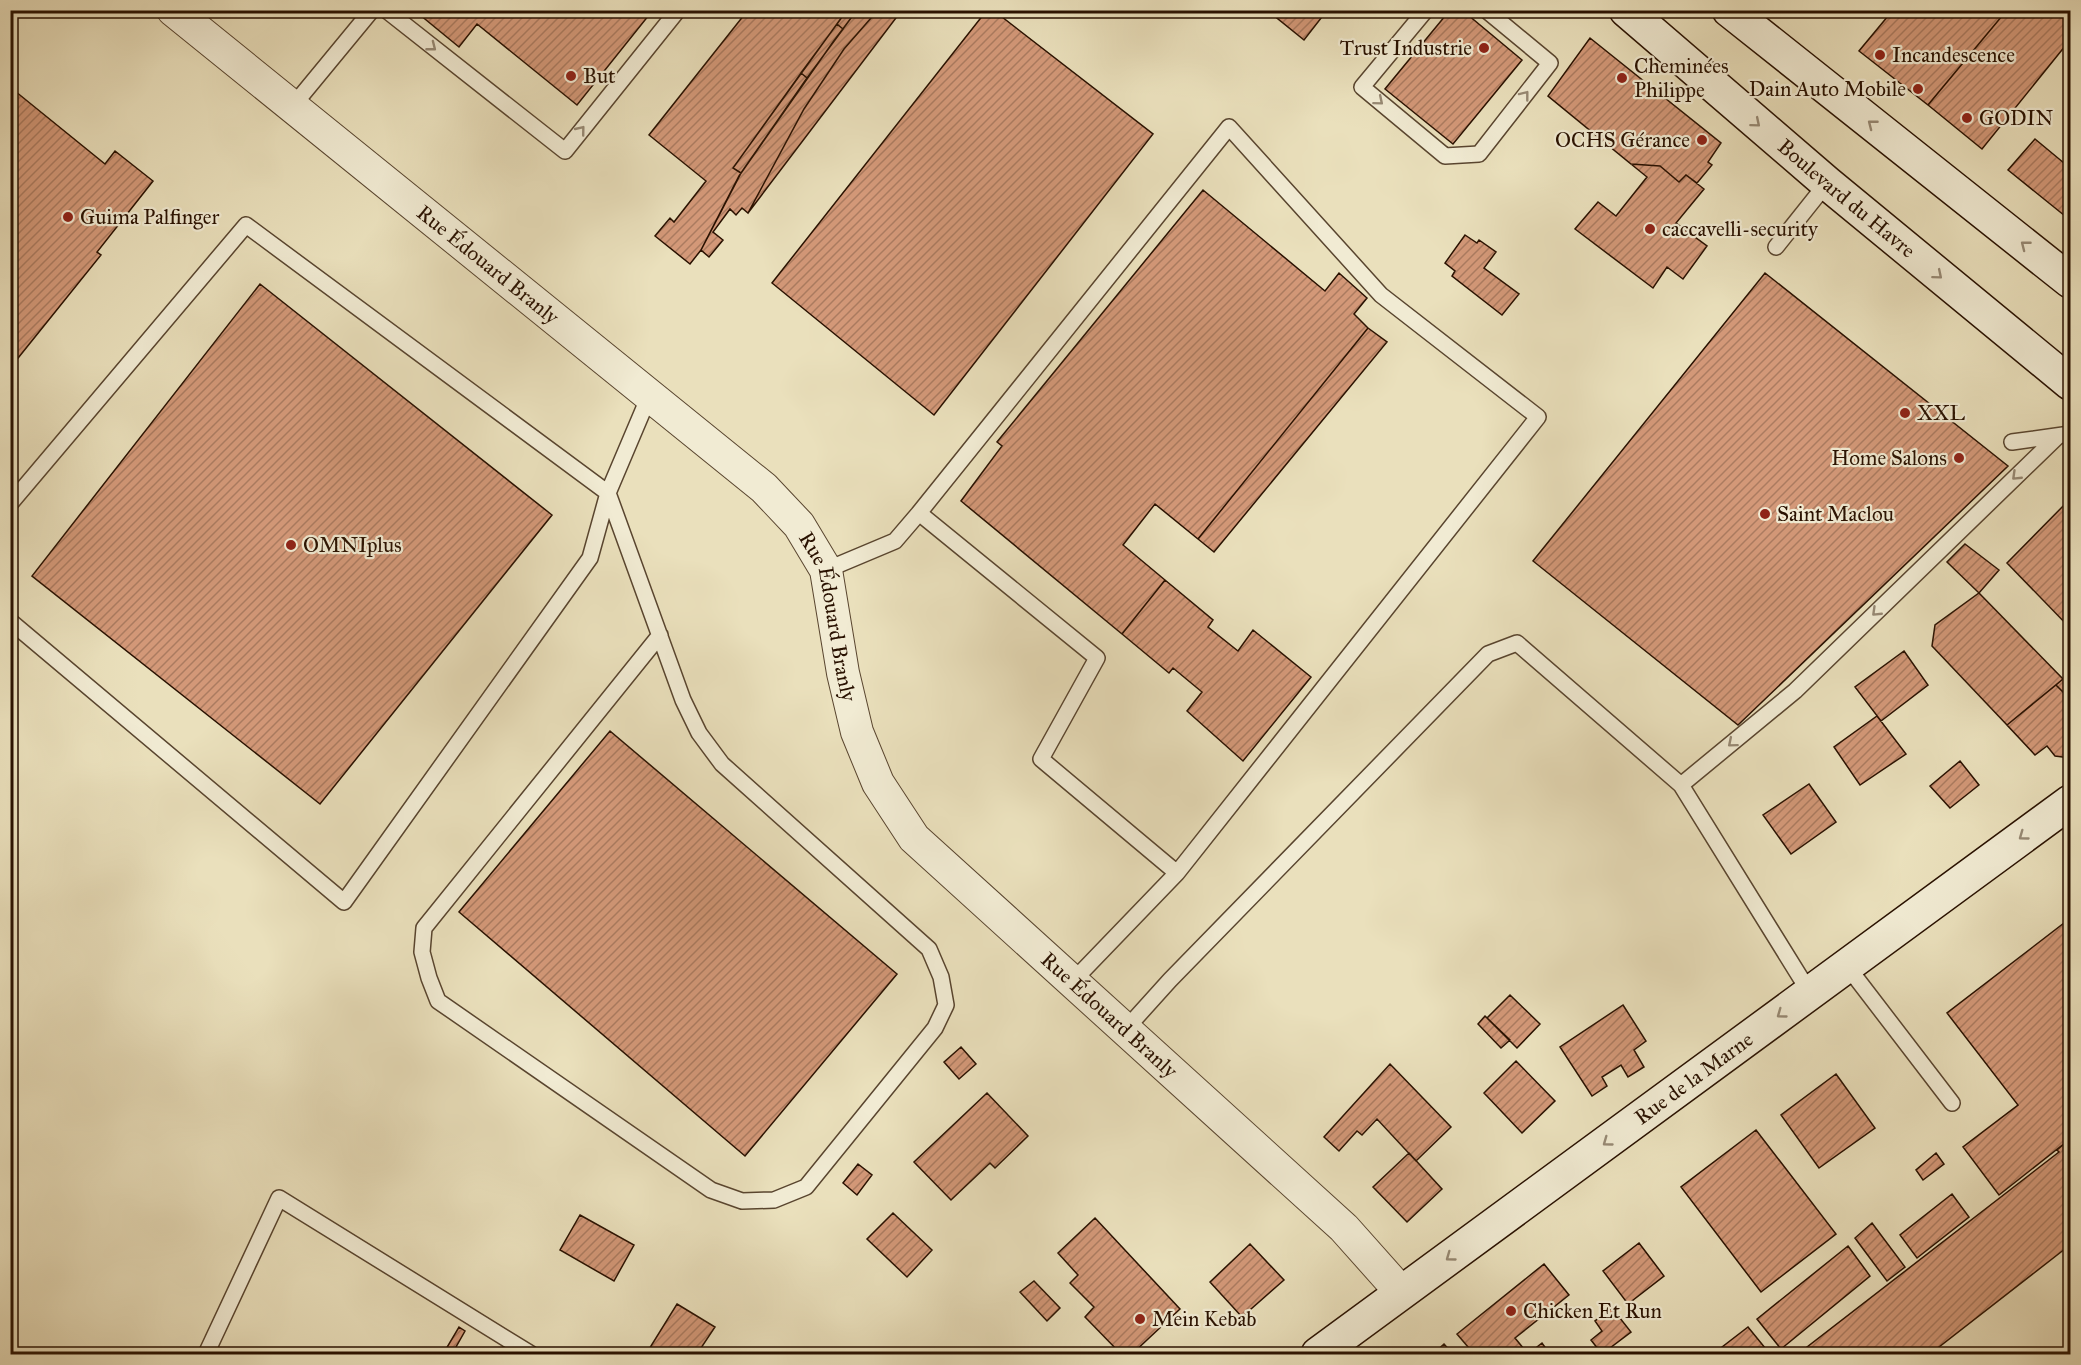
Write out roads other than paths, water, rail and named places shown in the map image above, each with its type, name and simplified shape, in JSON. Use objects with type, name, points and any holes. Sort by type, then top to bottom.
[{"type":"main road","name":"Boulevard du Havre","points":[[1626,10],[1827,183],[2070,383]]},
{"type":"main road","points":[[1729,10],[2070,281]]},
{"type":"main road","name":"Rue de la Marne","points":[[1318,1354],[2070,802]]},
{"type":"street","name":"Rue Édouard Branly","points":[[173,10],[764,488],[799,525],[826,570],[845,683],[857,732],[878,783],[914,838],[1124,1031],[1344,1228],[1401,1292]]},
{"type":"lane","points":[[292,107],[372,10]]},
{"type":"lane","points":[[386,10],[565,151],[678,10]]},
{"type":"lane","points":[[1426,10],[1362,87],[1445,156],[1479,154],[1550,63],[1486,10]]},
{"type":"lane","points":[[826,570],[895,541],[1229,127],[1381,295],[1538,417],[1177,873],[1072,982]]},
{"type":"lane","points":[[1776,247],[1827,183]]},
{"type":"lane","points":[[10,504],[246,225],[608,493],[660,635],[683,700],[699,733],[722,764],[929,950],[941,977],[946,1005],[935,1028],[806,1187],[774,1200],[742,1201],[711,1190],[438,1001],[422,952],[424,928],[660,635]]},
{"type":"lane","points":[[10,621],[344,902],[591,558],[608,493],[650,394]]},
{"type":"lane","points":[[2012,442],[2064,435]]},
{"type":"lane","points":[[1681,785],[1795,691],[2064,435]]},
{"type":"lane","points":[[919,513],[1097,658],[1041,759],[1177,873]]},
{"type":"lane","points":[[1124,1031],[1170,980],[1488,654],[1517,643],[1681,785],[1810,993]]},
{"type":"lane","points":[[1847,966],[1952,1103]]},
{"type":"lane","points":[[206,1354],[279,1198],[531,1354]]},
{"type":"place","name":"Trust Industrie","points":[[1484,48]]},
{"type":"place","name":"Incandescence","points":[[1880,55]]},
{"type":"place","name":"But","points":[[571,76]]},
{"type":"place","name":"Cheminées Philippe","points":[[1622,78]]},
{"type":"place","name":"Dain Auto Mobile","points":[[1918,89]]},
{"type":"place","name":"GODIN","points":[[1967,118]]},
{"type":"place","name":"OCHS Gérance","points":[[1702,140]]},
{"type":"place","name":"Guima Palfinger","points":[[68,217]]},
{"type":"place","name":"caccavelli-security","points":[[1650,229]]},
{"type":"place","name":"XXL","points":[[1905,413]]},
{"type":"place","name":"Home Salons","points":[[1959,458]]},
{"type":"place","name":"Saint Maclou","points":[[1765,514]]},
{"type":"place","name":"OMNIplus","points":[[291,545]]},
{"type":"place","name":"Chicken Et Run","points":[[1511,1311]]},
{"type":"place","name":"Mein Kebab","points":[[1140,1319]]}]
